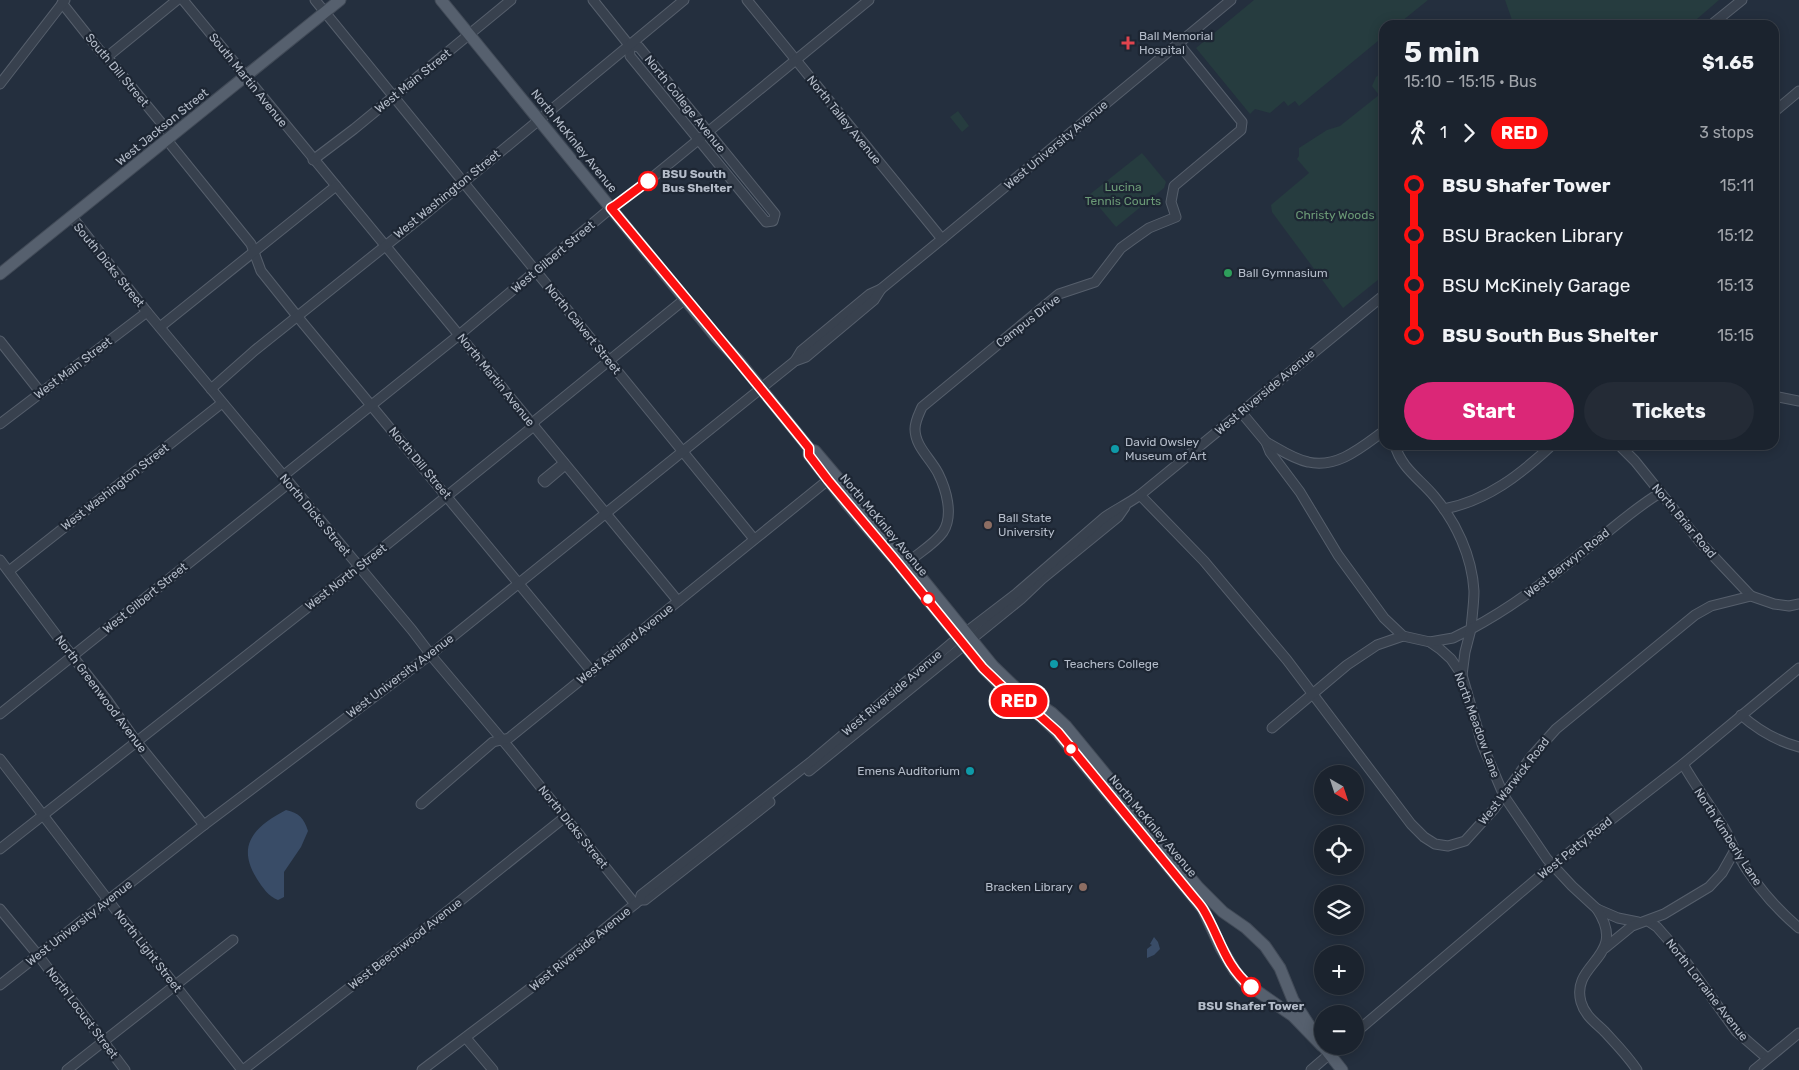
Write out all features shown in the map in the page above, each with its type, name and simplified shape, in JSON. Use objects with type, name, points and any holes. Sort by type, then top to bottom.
[{"type":"main road","name":"West Jackson Street","points":[[0,274],[246,78],[340,0]]},
{"type":"main road","name":"North McKinley Avenue","points":[[440,0],[809,448],[809,455],[828,480],[905,564],[967,641],[994,680],[1058,732],[1203,908],[1227,960],[1244,982],[1283,1008],[1314,1036]]},
{"type":"main road","points":[[809,448],[815,451],[905,564]]},
{"type":"main road","name":"North McKinley Avenue","points":[[967,641],[1006,679],[1025,695],[1052,713],[1066,726],[1198,887],[1223,912],[1260,940],[1280,968],[1289,993],[1314,1036]]},
{"type":"main road","name":"North McKinley Avenue","points":[[1330,1055],[1342,1070]]},
{"type":"street","points":[[107,57],[177,0]]},
{"type":"street","name":"South Martin Avenue","points":[[183,0],[313,160]]},
{"type":"street","name":"North Calvert Street","points":[[315,0],[754,539]]},
{"type":"street","name":"West Main Street","points":[[313,160],[470,36],[512,0]]},
{"type":"street","name":"North College Avenue","points":[[593,0],[629,45],[630,56],[698,140],[766,222],[773,221],[775,214],[639,47],[629,45]]},
{"type":"street","name":"West Washington Street","points":[[210,389],[684,0]]},
{"type":"street","name":"North Talley Avenue","points":[[747,0],[942,239]]},
{"type":"street","name":"West Gilbert Street","points":[[0,714],[73,656],[286,479],[372,404],[868,0]]},
{"type":"street","name":"West University Avenue","points":[[0,985],[204,825],[431,654],[518,582],[795,361],[806,357],[874,300],[881,289],[1230,0]]},
{"type":"street","points":[[1717,20],[1742,0]]},
{"type":"street","points":[[0,84],[64,2]]},
{"type":"street","name":"South Dill Street","points":[[64,2],[251,244],[254,252]]},
{"type":"street","name":"Campus Drive","points":[[905,564],[942,533],[948,513],[944,488],[937,472],[917,439],[915,429],[922,407],[1060,294],[1095,282],[1121,248],[1149,228],[1176,217],[1171,202],[1174,186],[1241,130],[1242,122],[1178,43]]},
{"type":"street","points":[[1781,106],[1799,90]]},
{"type":"street","points":[[1781,106],[1799,100]]},
{"type":"street","name":"North Martin Avenue","points":[[313,160],[678,601]]},
{"type":"street","points":[[160,327],[336,186]]},
{"type":"street","name":"South Dicks Street","points":[[72,217],[146,312]]},
{"type":"street","name":"North Dill Street","points":[[254,252],[261,271],[297,316],[372,404],[592,672]]},
{"type":"street","name":"West Riverside Avenue","points":[[422,1070],[466,1038],[638,902],[641,895],[967,641],[1118,517],[1125,507],[1379,298]]},
{"type":"street","name":"West North Street","points":[[0,849],[359,567],[685,299]]},
{"type":"street","name":"West Main Street","points":[[0,424],[146,312]]},
{"type":"street","name":"North Dicks Street","points":[[146,312],[565,817],[638,902]]},
{"type":"street","points":[[0,341],[41,393]]},
{"type":"street","points":[[1779,397],[1799,401]]},
{"type":"street","name":"West Washington Street","points":[[9,571],[222,403]]},
{"type":"street","points":[[1241,412],[1266,442],[1270,452],[1300,492],[1356,580],[1384,618],[1403,636],[1382,643],[1347,665],[1272,728]]},
{"type":"street","points":[[1266,442],[1299,459],[1325,464],[1350,454],[1379,434]]},
{"type":"street","points":[[1397,450],[1400,460],[1444,509],[1461,539],[1471,568],[1474,598],[1471,629],[1462,675]]},
{"type":"street","points":[[1444,509],[1486,495],[1528,468],[1547,450]]},
{"type":"street","name":"North Briar Road","points":[[1623,450],[1700,543],[1751,596]]},
{"type":"street","name":"West Ashland Avenue","points":[[420,804],[493,742],[503,741],[512,736],[828,480]]},
{"type":"street","name":"West Berwyn Road","points":[[1430,642],[1445,641],[1502,612],[1660,493]]},
{"type":"street","name":"West Warwick Road","points":[[1140,495],[1204,560],[1314,693],[1403,814],[1424,837],[1435,844],[1448,846],[1465,841],[1486,819],[1531,757],[1556,729],[1681,625],[1711,606],[1751,596]]},
{"type":"street","name":"North Greenwood Avenue","points":[[0,560],[136,741],[204,825]]},
{"type":"street","points":[[1751,596],[1774,604],[1789,606],[1799,604]]},
{"type":"street","name":"North Meadow Lane","points":[[1403,636],[1430,642],[1446,654],[1462,675],[1482,744],[1504,796],[1527,832],[1553,865],[1597,909]]},
{"type":"street","name":"West Petty Road","points":[[1364,1025],[1553,865],[1683,764],[1799,668]]},
{"type":"street","points":[[1741,715],[1759,729],[1775,738],[1799,747]]},
{"type":"street","name":"North Light Street","points":[[0,759],[243,1070]]},
{"type":"street","name":"North Kimberly Lane","points":[[1683,764],[1725,830],[1735,850],[1761,888],[1799,928]]},
{"type":"street","name":"West Beechwood Avenue","points":[[243,1070],[416,936],[565,817]]},
{"type":"street","points":[[1597,909],[1618,918],[1638,922],[1648,921],[1681,905],[1708,887],[1722,873],[1735,850]]},
{"type":"street","name":"North Locust Street","points":[[0,909],[126,1070]]},
{"type":"street","points":[[1597,909],[1605,924],[1607,935],[1605,949]]},
{"type":"street","name":"North Lorraine Avenue","points":[[1648,921],[1657,927],[1678,951],[1736,1031],[1767,1058]]},
{"type":"street","points":[[1637,1070],[1628,1057],[1589,1018],[1581,1002],[1580,984],[1584,975],[1596,963],[1605,949],[1638,922]]},
{"type":"street","points":[[67,1070],[233,940]]},
{"type":"street","points":[[1754,1070],[1799,1033]]},
{"type":"street","points":[[466,1038],[493,1070]]},
{"type":"street","points":[[1310,1070],[1321,1055]]},
{"type":"green space","points":[[1254,0],[1428,0],[1403,20],[1379,20],[1379,40],[1299,106],[1295,101],[1288,106],[1284,101],[1270,113],[1255,109],[1250,114],[1196,48]]},
{"type":"green space","points":[[1505,0],[1719,0],[1696,20],[1512,20]]},
{"type":"green space","name":"Christy Woods","points":[[1379,75],[1379,95],[1372,86]]},
{"type":"green space","name":"Christy Woods","points":[[1379,95],[1379,279],[1343,308],[1272,212],[1271,205],[1309,173],[1297,159],[1299,148],[1327,130],[1340,126]]},
{"type":"green space","points":[[958,111],[969,126],[962,132],[950,117]]},
{"type":"green space","name":"Lucina Tennis Courts","points":[[1142,153],[1166,182],[1164,188],[1116,227],[1089,195]]},
{"type":"water","points":[[286,810],[300,817],[308,831],[301,847],[284,872],[284,897],[278,900],[263,888],[251,867],[248,856],[252,837],[266,823]]},
{"type":"water","points":[[1154,937],[1160,949],[1154,955],[1147,958],[1147,949],[1152,945],[1150,944]]},
{"type":"bus line","name":"RED","points":[[648,181],[611,208],[716,337],[738,360],[809,448],[809,455],[828,480],[983,668],[1022,704],[1040,716],[1058,732],[1203,908],[1227,960],[1244,982],[1251,987]]},
{"type":"place","name":"Ball Memorial Hospital","points":[[1128,43]]},
{"type":"place","name":"BSU South Bus Shelter","points":[[648,181]]},
{"type":"place","name":"Ball Gymnasium","points":[[1228,273]]},
{"type":"place","name":"David Owsley Museum of Art","points":[[1115,449]]},
{"type":"place","name":"Ball State University","points":[[988,525]]},
{"type":"place","name":"Teachers College","points":[[1054,664]]},
{"type":"place","name":"Emens Auditorium","points":[[970,771]]},
{"type":"place","name":"Bracken Library","points":[[1083,887]]},
{"type":"place","name":"BSU Shafer Tower","points":[[1251,987]]}]
